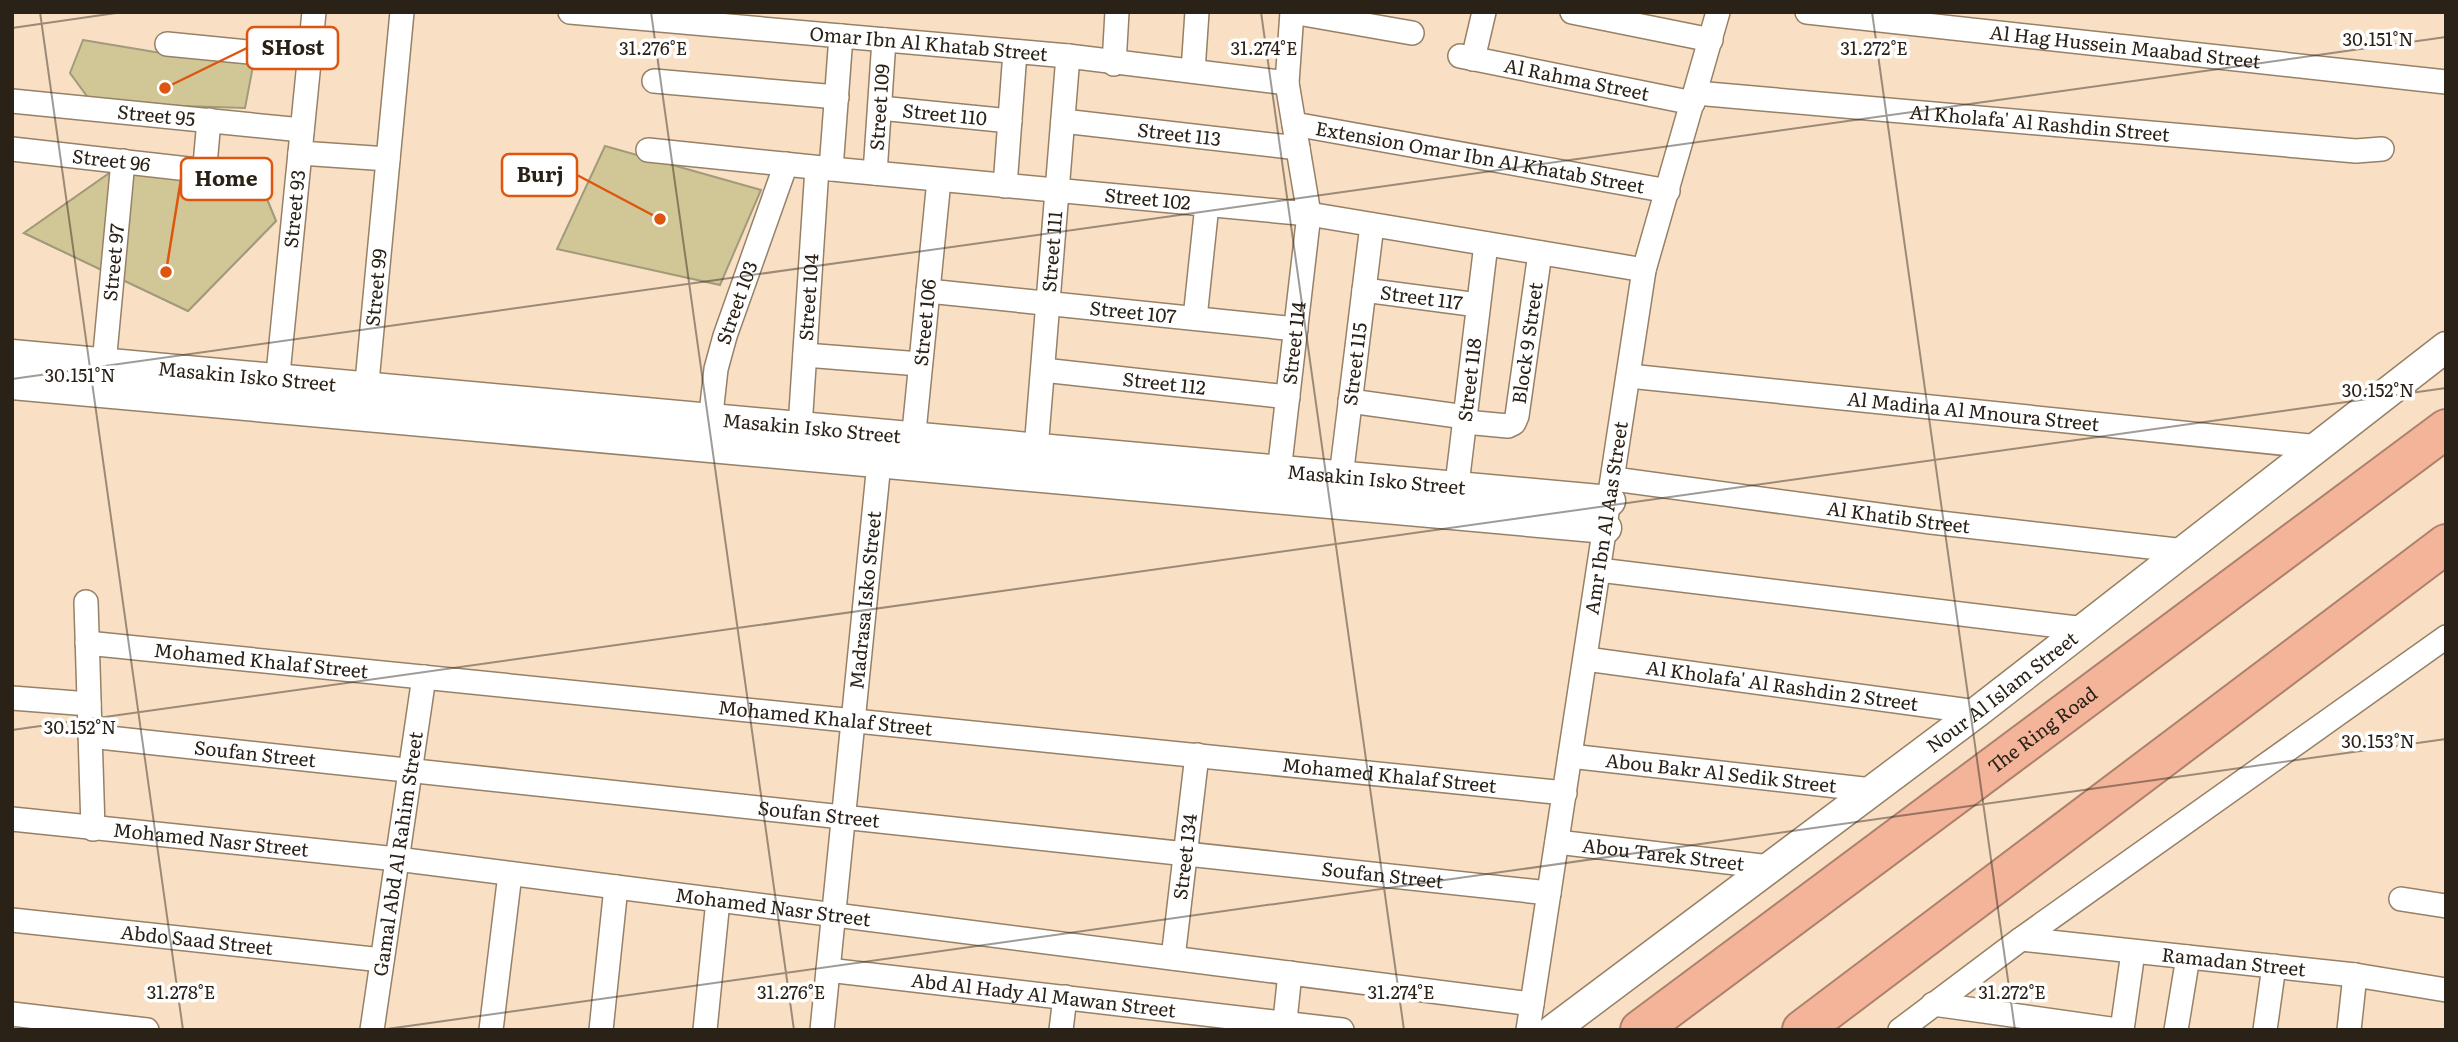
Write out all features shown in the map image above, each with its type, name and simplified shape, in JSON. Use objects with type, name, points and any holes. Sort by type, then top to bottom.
[{"type":"highway","name":"The Ring Road","points":[[1640,1030],[2446,429]]},
{"type":"highway","points":[[1802,1030],[2446,544]]},
{"type":"street","name":"Street 93","points":[[276,394],[314,12]]},
{"type":"street","name":"Street 99","points":[[365,402],[402,12]]},
{"type":"street","name":"Omar Ibn Al Khatab Street","points":[[570,12],[1068,56],[1114,64],[1287,83]]},
{"type":"street","points":[[1114,64],[1117,12]]},
{"type":"street","points":[[1193,71],[1197,12]]},
{"type":"street","points":[[1292,12],[1412,33]]},
{"type":"street","name":"Street 114","points":[[1279,472],[1309,214],[1287,83],[1292,12]]},
{"type":"street","name":"Al Rahma Street","points":[[1484,12],[1467,58],[1694,98]]},
{"type":"street","points":[[1572,12],[1711,40]]},
{"type":"street","name":"Amr Ibn Al Aas Street","points":[[1528,1030],[1644,270],[1718,12]]},
{"type":"street","name":"Al Hag Hussein Maabad Street","points":[[1807,12],[2446,82]]},
{"type":"street","name":"Street 104","points":[[800,427],[824,168],[836,97],[841,36]]},
{"type":"street","name":"Street 109","points":[[875,173],[884,40]]},
{"type":"street","points":[[167,44],[310,58]]},
{"type":"street","points":[[1005,186],[1014,52]]},
{"type":"street","name":"Street 111","points":[[1036,449],[1068,56]]},
{"type":"street","points":[[654,81],[836,97]]},
{"type":"street","name":"Al Kholafa' Al Rashdin Street","points":[[1694,98],[2356,151],[2382,149]]},
{"type":"street","name":"Street 95","points":[[12,101],[302,130]]},
{"type":"street","name":"Street 110","points":[[880,108],[1010,121]]},
{"type":"street","name":"Street 96","points":[[12,149],[200,169],[205,165],[209,120]]},
{"type":"street","name":"Street 113","points":[[1063,121],[1298,148]]},
{"type":"street","name":"Extension Omar Ibn Al Khatab Street","points":[[1294,124],[1668,191]]},
{"type":"street","name":"Street 102","points":[[648,150],[1309,214],[1644,270]]},
{"type":"street","points":[[300,153],[388,159]]},
{"type":"street","name":"Street 97","points":[[104,364],[123,162]]},
{"type":"street","name":"Street 103","points":[[709,433],[716,369],[725,336],[786,164]]},
{"type":"street","name":"Street 106","points":[[912,451],[939,180]]},
{"type":"street","points":[[1195,318],[1207,205]]},
{"type":"street","name":"Street 115","points":[[1339,490],[1371,225]]},
{"type":"street","name":"Street 118","points":[[1455,501],[1486,244]]},
{"type":"street","name":"Block 9 Street","points":[[1465,419],[1508,426],[1514,423],[1540,253]]},
{"type":"street","name":"Street 117","points":[[1364,290],[1478,305]]},
{"type":"street","name":"Street 107","points":[[928,291],[1296,329]]},
{"type":"street","name":"Nour Al Islam Street","points":[[1553,1030],[1977,712],[2446,347]]},
{"type":"street","name":"Masakin Isko Street","points":[[12,355],[104,364],[276,394]]},
{"type":"street","points":[[805,355],[920,364]]},
{"type":"street","name":"Street 112","points":[[1043,370],[1288,397]]},
{"type":"street","points":[[12,376],[13,384]]},
{"type":"street","name":"Al Madina Al Mnoura Street","points":[[1629,376],[2319,447]]},
{"type":"street","name":"Masakin Isko Street","points":[[13,384],[276,394],[709,433],[879,463],[912,451],[1036,449],[1156,474],[1279,472],[1339,490]]},
{"type":"street","points":[[1350,401],[1465,419]]},
{"type":"street","name":"Masakin Isko Street","points":[[709,433],[800,427],[912,451],[1156,474],[1455,501],[1610,503]]},
{"type":"street","name":"Madrasa Isko Street","points":[[822,1030],[879,463]]},
{"type":"street","name":"Al Khatib Street","points":[[1610,503],[1931,522],[2185,551]]},
{"type":"street","points":[[1600,570],[2084,629]]},
{"type":"street","points":[[86,601],[93,829]]},
{"type":"street","points":[[1900,1030],[2021,940],[2446,637]]},
{"type":"street","name":"Mohamed Khalaf Street","points":[[87,643],[1565,793]]},
{"type":"street","name":"Al Kholafa' Al Rashdin 2 Street","points":[[1586,659],[1977,712]]},
{"type":"street","name":"Gamal Abd Al Rahim Street","points":[[372,1030],[424,677]]},
{"type":"street","points":[[12,698],[89,704]]},
{"type":"street","name":"Soufan Street","points":[[90,736],[1549,893]]},
{"type":"street","name":"Street 134","points":[[1173,958],[1197,755]]},
{"type":"street","name":"Abou Bakr Al Sedik Street","points":[[1570,756],[1872,790]]},
{"type":"street","name":"Mohamed Nasr Street","points":[[12,819],[397,859],[1532,1004]]},
{"type":"street","name":"Abou Tarek Street","points":[[1557,842],[1770,867]]},
{"type":"street","points":[[491,1030],[510,874]]},
{"type":"street","points":[[601,1030],[616,887]]},
{"type":"street","points":[[2401,899],[2446,906]]},
{"type":"street","points":[[705,1030],[718,900]]},
{"type":"street","name":"Abdo Saad Street","points":[[12,920],[382,960]]},
{"type":"street","name":"Ramadan Street","points":[[2021,940],[2355,975],[2446,990]]},
{"type":"street","points":[[1933,1004],[2120,1030],[2133,951]]},
{"type":"street","points":[[2176,1030],[2188,957]]},
{"type":"street","points":[[2265,1030],[2274,967]]},
{"type":"street","name":"Abd Al Hady Al Mawan Street","points":[[828,970],[1284,1026],[1342,1030]]},
{"type":"street","points":[[1284,1026],[1290,973]]},
{"type":"street","points":[[2349,1030],[2355,975]]},
{"type":"street","points":[[1061,1030],[1065,997]]},
{"type":"street","points":[[12,1014],[132,1029]]},
{"type":"building","points":[[83,40],[155,52],[254,61],[245,108],[92,103],[70,73]]},
{"type":"building","points":[[605,146],[761,190],[720,285],[557,249]]},
{"type":"building","points":[[128,160],[257,175],[276,221],[188,311],[24,233]]},
{"type":"building","points":[[128,160],[257,175],[276,221],[188,311],[24,233]]},
{"type":"place","name":"SHost","points":[[165,88]]},
{"type":"place","name":"Burj","points":[[660,219]]},
{"type":"place","name":"Home","points":[[166,272]]}]
